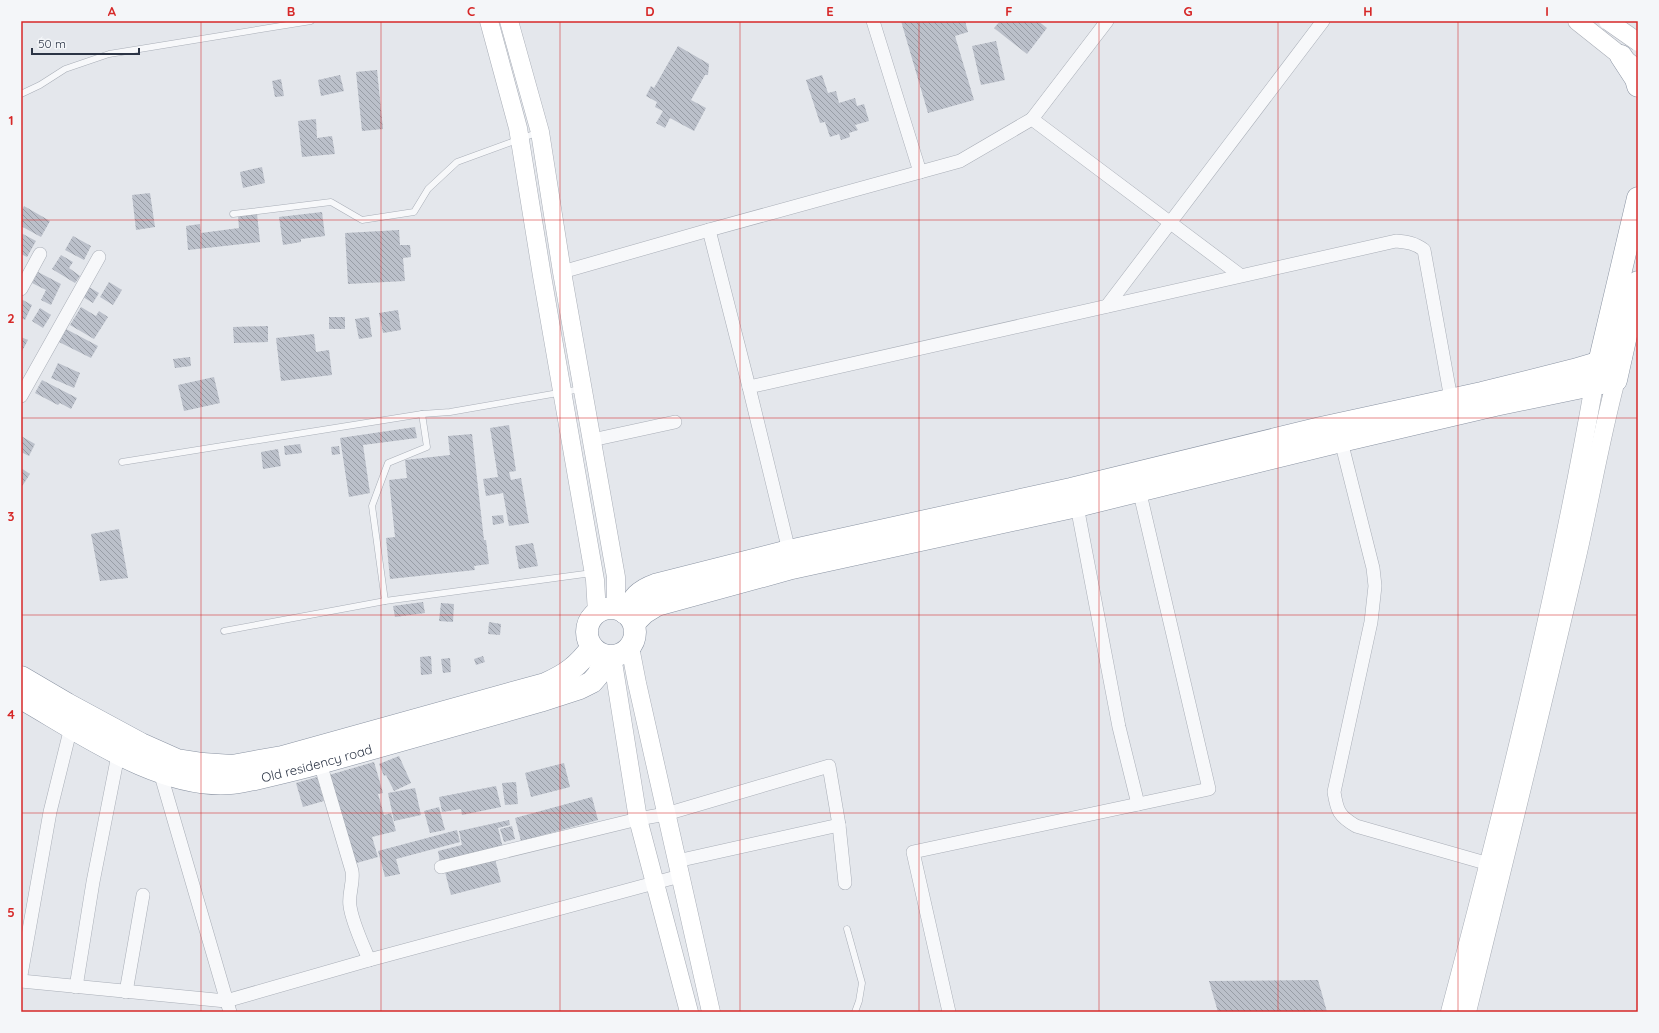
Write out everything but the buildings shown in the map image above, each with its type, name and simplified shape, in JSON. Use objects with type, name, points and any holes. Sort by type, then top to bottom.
[{"type":"highway","points":[[1630,63],[1638,86]]},
{"type":"highway","points":[[1594,385],[1638,198]]},
{"type":"highway","points":[[618,614],[644,588],[789,551],[1341,441],[1495,405],[1616,380],[1638,282]]},
{"type":"highway","points":[[618,614],[636,631],[634,640],[610,651],[588,638],[588,629],[591,620],[618,614],[644,613],[657,606],[792,568],[1077,506],[1138,481],[1321,428],[1451,400],[1598,364],[1621,356]]},
{"type":"highway","name":"Old residency road","points":[[21,677],[141,744],[177,760],[232,766],[282,757],[544,684],[561,677],[583,660],[610,651]]},
{"type":"highway","name":"Old residency road","points":[[21,701],[71,727],[118,755],[160,772],[201,783],[232,783],[284,773],[540,701],[580,688],[592,682],[598,675],[610,651]]},
{"type":"street","points":[[489,21],[520,139],[542,276],[597,592],[618,614]]},
{"type":"street","points":[[509,21],[540,132],[562,272],[616,577],[618,614]]},
{"type":"street","points":[[873,21],[920,172]]},
{"type":"street","points":[[562,272],[960,161],[1032,119],[1107,21]]},
{"type":"street","points":[[1107,306],[1323,21]]},
{"type":"street","points":[[1577,21],[1630,63]]},
{"type":"street","points":[[1608,21],[1638,42]]},
{"type":"street","points":[[1626,21],[1630,63]]},
{"type":"street","points":[[1032,119],[1240,276]]},
{"type":"street","points":[[709,230],[789,551]]},
{"type":"street","points":[[748,387],[1396,241],[1418,245],[1424,250],[1451,400]]},
{"type":"street","points":[[21,289],[40,254]]},
{"type":"street","points":[[21,396],[99,257]]},
{"type":"street","points":[[1467,1012],[1532,750],[1577,558],[1606,417],[1616,380]]},
{"type":"street","points":[[1450,1012],[1518,747],[1577,479],[1594,385]]},
{"type":"street","points":[[592,440],[675,422]]},
{"type":"street","points":[[1341,441],[1373,568],[1375,586],[1371,622],[1334,792],[1337,809],[1345,820],[1356,826],[1489,864]]},
{"type":"street","points":[[949,1012],[913,852],[1209,790],[1138,481]]},
{"type":"street","points":[[1077,506],[1119,727],[1138,804]]},
{"type":"street","points":[[610,651],[666,814],[711,1012]]},
{"type":"street","points":[[610,651],[638,819],[689,1012]]},
{"type":"street","points":[[21,975],[50,812],[71,727]]},
{"type":"street","points":[[76,987],[95,874],[118,755]]},
{"type":"street","points":[[320,763],[352,871],[353,883],[349,897],[351,909],[369,960]]},
{"type":"street","points":[[441,867],[638,819],[666,814],[829,766],[839,825],[845,883]]},
{"type":"street","points":[[160,772],[228,1006]]},
{"type":"street","points":[[21,981],[126,992],[228,1006],[369,960],[654,883],[679,869],[839,825]]},
{"type":"street","points":[[126,992],[143,896]]},
{"type":"lane","points":[[21,94],[40,85],[65,69],[109,54],[311,21]]},
{"type":"lane","points":[[233,214],[331,202],[362,220],[414,212],[428,189],[457,162],[540,132]]},
{"type":"lane","points":[[122,462],[422,414],[450,412],[583,389]]},
{"type":"lane","points":[[385,601],[372,506],[388,463],[427,447],[422,414]]},
{"type":"lane","points":[[224,631],[385,601],[594,572]]},
{"type":"lane","points":[[847,929],[862,983],[859,1001],[855,1012]]}]
